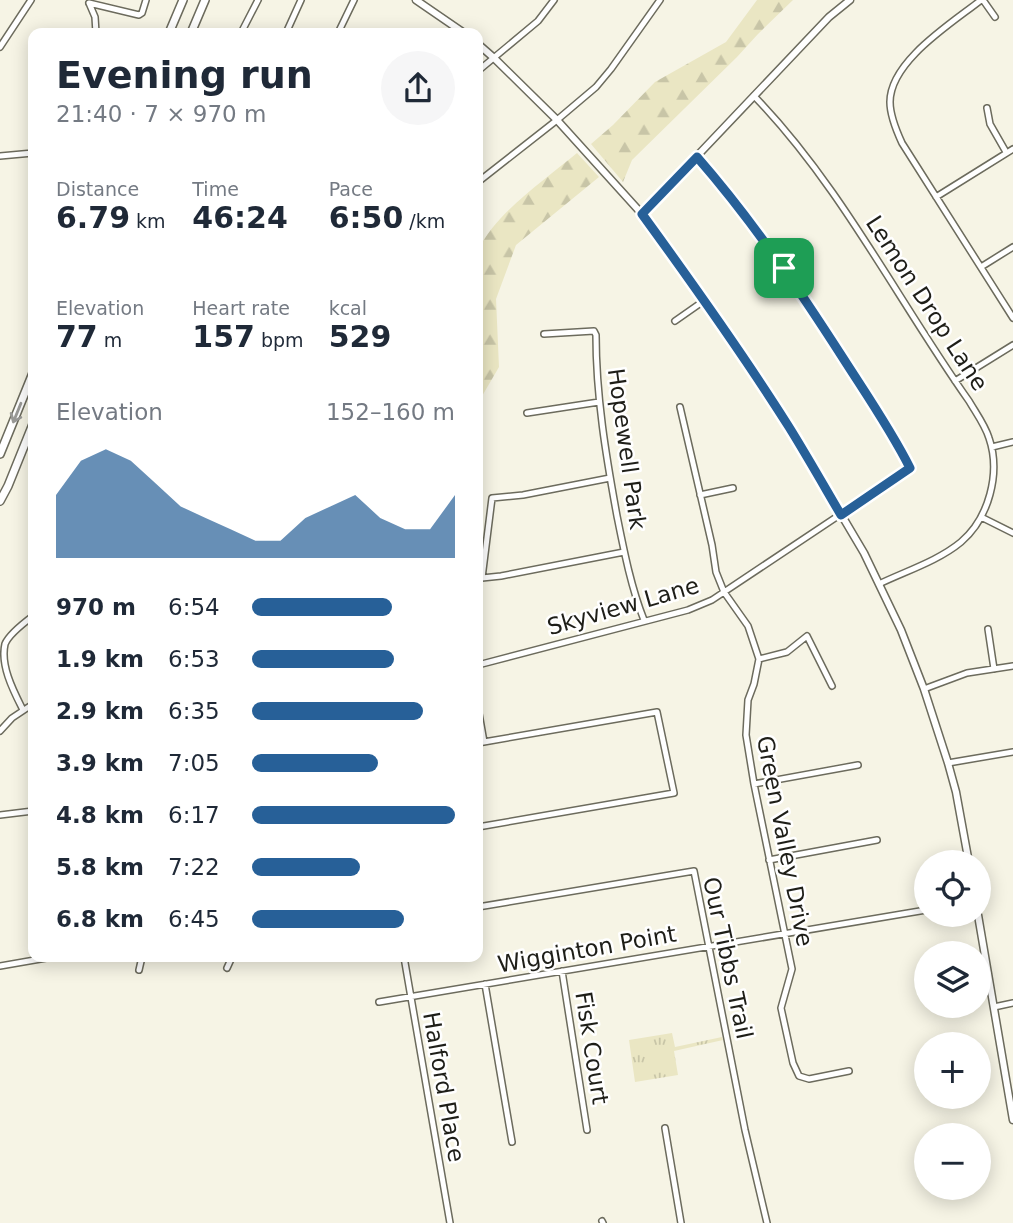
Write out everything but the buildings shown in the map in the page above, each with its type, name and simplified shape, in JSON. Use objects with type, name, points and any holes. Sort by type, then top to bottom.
[{"type":"main road","points":[[171,28],[183,0]]},
{"type":"main road","points":[[193,28],[205,0]]},
{"type":"main road","points":[[0,454],[28,385]]},
{"type":"main road","points":[[0,501],[28,436]]},
{"type":"street","points":[[0,47],[31,0]]},
{"type":"street","points":[[89,1],[139,15],[146,0]]},
{"type":"street","points":[[244,28],[258,0]]},
{"type":"street","points":[[288,28],[301,0]]},
{"type":"street","points":[[340,28],[354,0]]},
{"type":"street","points":[[416,0],[457,28]]},
{"type":"street","points":[[483,67],[538,21],[554,0]]},
{"type":"street","points":[[483,178],[596,87],[660,0]]},
{"type":"street","points":[[642,214],[829,17],[849,0]]},
{"type":"street","points":[[995,16],[982,0],[914,54],[902,69],[891,91],[890,108],[896,130],[919,172],[1013,318]]},
{"type":"street","points":[[89,1],[96,28]]},
{"type":"street","points":[[483,48],[557,120],[642,214],[705,300],[790,428],[864,553],[901,630],[948,763],[966,850]]},
{"type":"street","name":"Lemon Drop Lane","points":[[754,96],[795,142],[838,200],[980,418],[992,447],[990,495],[981,517],[969,534],[943,554],[879,584]]},
{"type":"street","points":[[987,108],[990,124],[1006,152]]},
{"type":"street","points":[[936,197],[1013,149]]},
{"type":"street","points":[[0,156],[28,153]]},
{"type":"street","name":"Skyview Lane","points":[[483,664],[688,610],[712,600],[910,468],[851,370],[784,268],[728,192],[697,157]]},
{"type":"street","points":[[981,267],[1013,247]]},
{"type":"street","points":[[674,321],[705,300]]},
{"type":"street","name":"Hopewell Park","points":[[544,334],[594,331],[596,335],[598,402],[610,478],[624,552],[643,620]]},
{"type":"street","points":[[955,381],[1013,345]]},
{"type":"street","points":[[527,413],[598,402]]},
{"type":"street","points":[[680,407],[716,572],[724,592],[748,626],[759,659],[787,652],[807,636],[832,686]]},
{"type":"street","points":[[992,447],[1013,442]]},
{"type":"street","points":[[483,570],[492,498],[523,495],[610,478]]},
{"type":"street","points":[[700,495],[733,488]]},
{"type":"street","points":[[981,517],[1013,533]]},
{"type":"street","points":[[483,578],[624,552]]},
{"type":"street","points":[[23,710],[7,677],[4,659],[5,643],[28,620]]},
{"type":"street","points":[[988,629],[994,669]]},
{"type":"street","name":"Green Valley Drive","points":[[759,659],[748,700],[746,726],[754,784],[792,969],[780,1008],[793,1063],[799,1076],[809,1079],[849,1071]]},
{"type":"street","points":[[924,689],[967,673],[1013,666]]},
{"type":"street","points":[[0,731],[28,707]]},
{"type":"street","points":[[483,742],[657,712],[674,793],[483,826]]},
{"type":"street","points":[[948,763],[1013,752]]},
{"type":"street","points":[[754,784],[858,765]]},
{"type":"street","points":[[0,815],[28,812]]},
{"type":"street","points":[[769,860],[877,840]]},
{"type":"street","name":"Our Tibbs Trail","points":[[483,906],[694,871],[767,1223]]},
{"type":"street","name":"Wigginton Point","points":[[379,1002],[914,912]]},
{"type":"street","points":[[980,927],[1013,1120]]},
{"type":"street","points":[[0,966],[28,961]]},
{"type":"street","points":[[139,970],[141,962]]},
{"type":"street","points":[[227,968],[230,962]]},
{"type":"street","name":"Halford Place","points":[[405,962],[450,1223]]},
{"type":"street","name":"Fisk Court","points":[[562,971],[587,1130]]},
{"type":"street","points":[[485,984],[512,1142]]},
{"type":"street","points":[[994,1007],[1013,1003]]},
{"type":"street","points":[[666,1128],[681,1223]]},
{"type":"green space","points":[[757,0],[793,0],[632,160],[623,182],[591,144],[655,82],[726,42]]},
{"type":"green space","points":[[577,153],[599,177],[516,245],[496,299],[499,367],[483,394],[483,242],[508,211]]},
{"type":"green space","points":[[672,1033],[675,1047],[722,1037],[723,1040],[674,1051],[678,1075],[635,1082],[629,1040]]},
{"type":"route","points":[[697,157],[728,192],[784,268],[851,370],[910,468],[841,515],[790,428],[705,300],[642,214],[697,157]]}]
